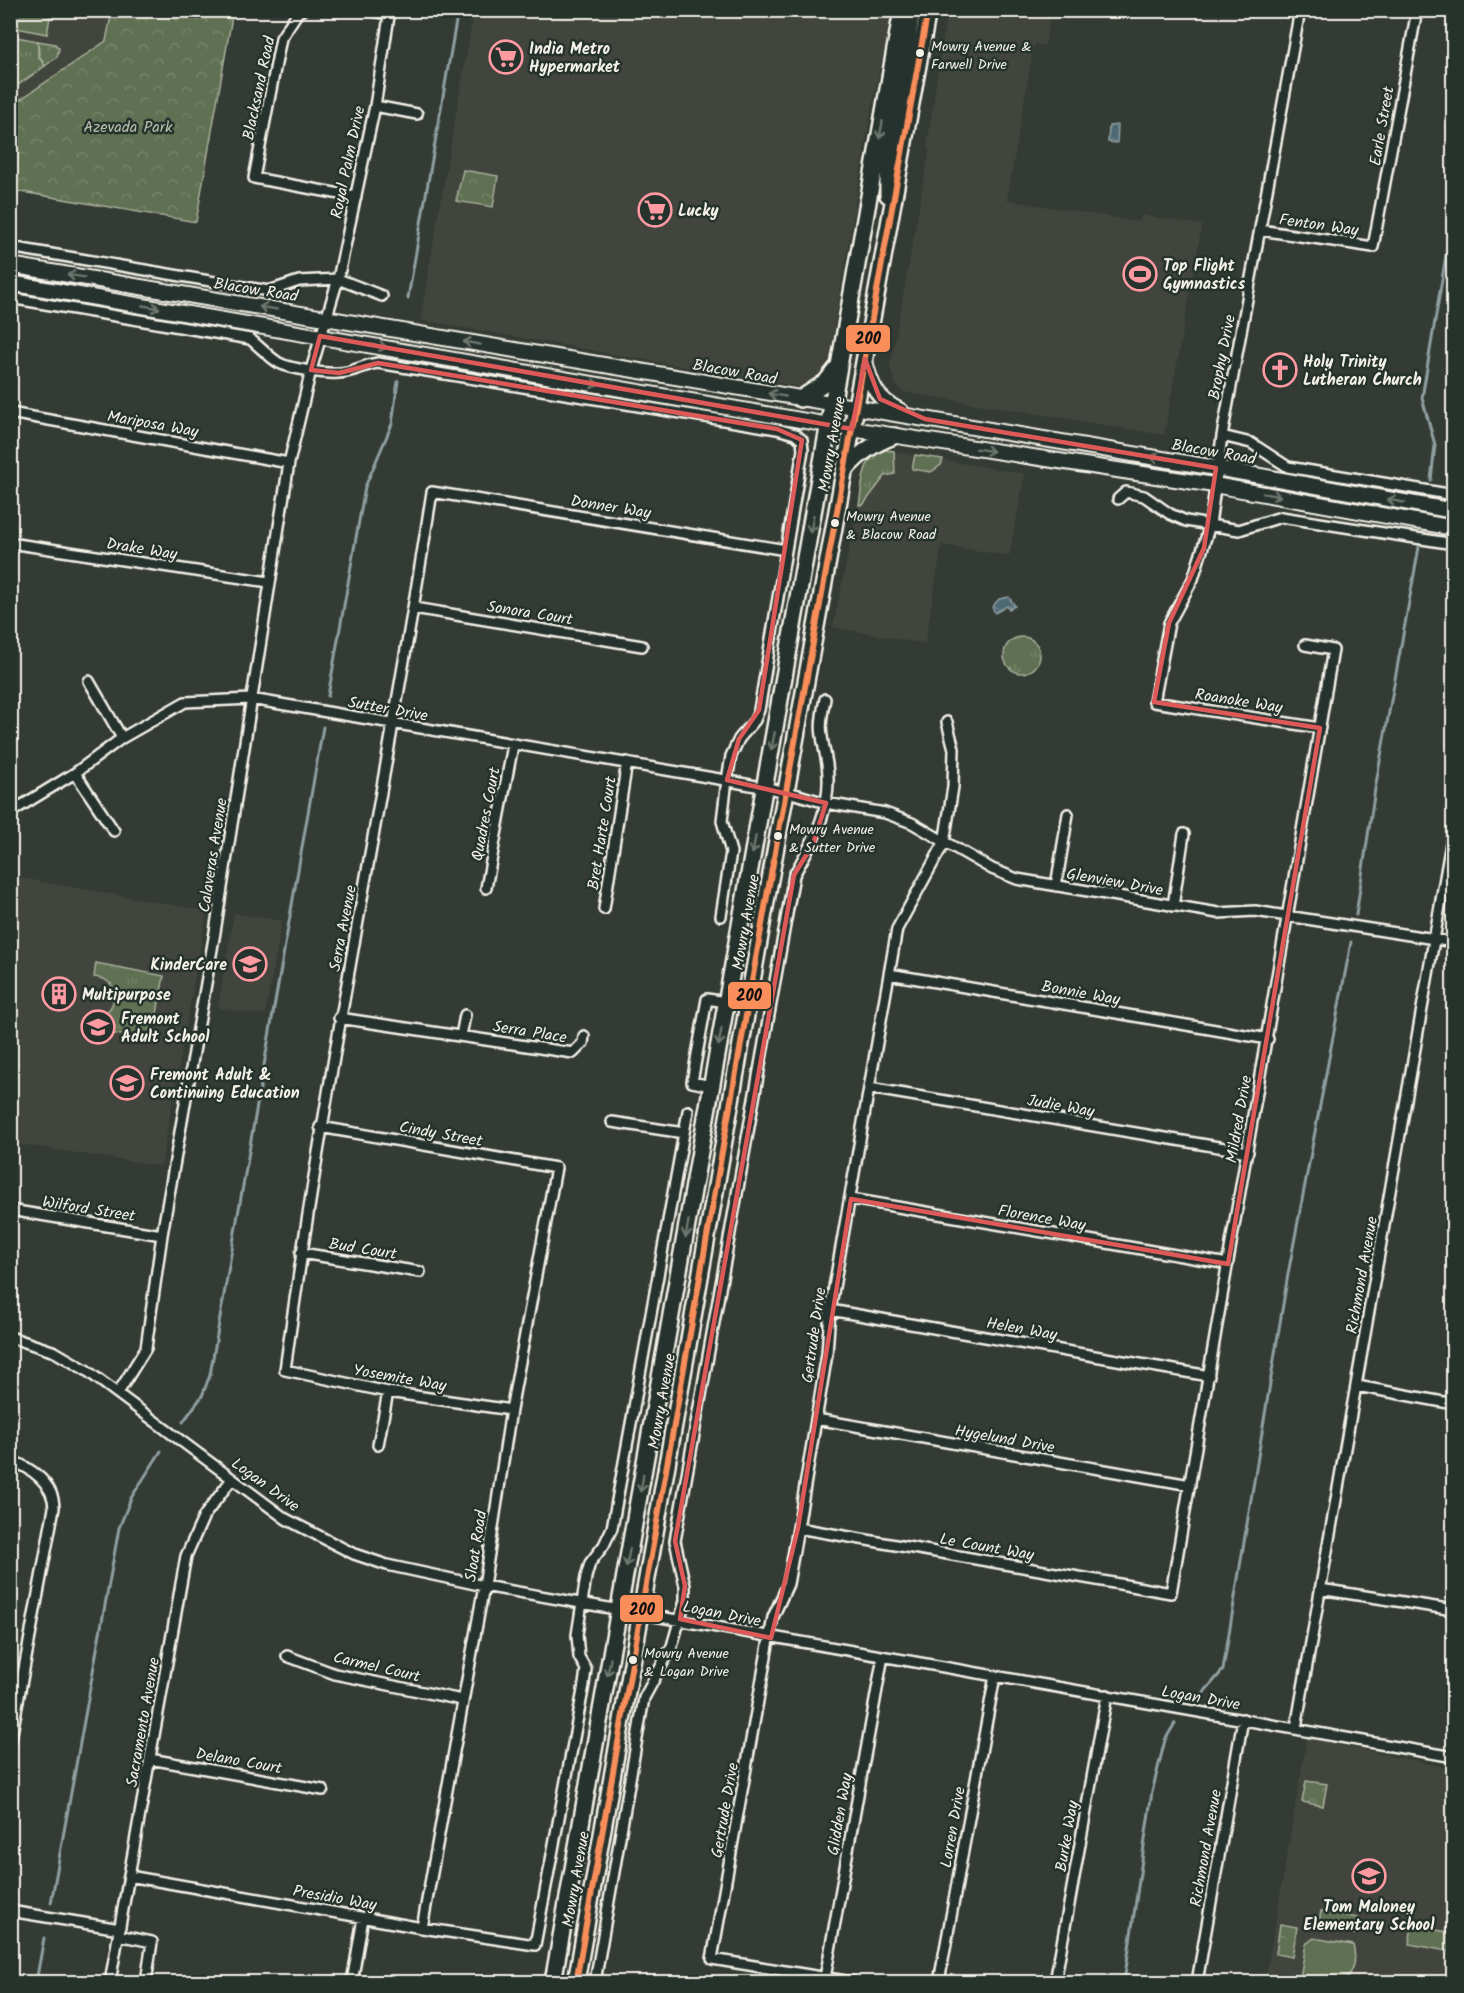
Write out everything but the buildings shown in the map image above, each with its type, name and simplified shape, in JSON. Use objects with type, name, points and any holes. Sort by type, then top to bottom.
[{"type":"main road","name":"Mowry Avenue","points":[[553,1983],[902,10]]},
{"type":"main road","points":[[911,109],[906,107],[904,102],[901,82],[912,10]]},
{"type":"main road","name":"Mowry Avenue","points":[[576,1983],[767,896],[788,792],[928,10]]},
{"type":"main road","points":[[888,91],[896,97],[899,108],[888,173],[888,234]]},
{"type":"main road","name":"Blacow Road","points":[[10,265],[1216,468],[1454,511]]},
{"type":"main road","name":"Blacow Road","points":[[10,283],[828,425],[1214,485],[1454,528]]},
{"type":"main road","points":[[865,359],[870,382],[880,399],[903,412],[925,419]]},
{"type":"main road","points":[[800,399],[826,381],[839,365]]},
{"type":"main road","points":[[845,470],[858,454],[872,444],[894,436]]},
{"type":"street","name":"Blacksand Road","points":[[302,10],[298,12],[281,38],[254,178],[356,197]]},
{"type":"street","points":[[367,10],[390,12]]},
{"type":"street","name":"Brophy Drive","points":[[1154,702],[1169,623],[1193,579],[1210,525],[1216,468],[1300,10]]},
{"type":"street","name":"Earle Street","points":[[1374,247],[1417,10]]},
{"type":"street","name":"Royal Palm Drive","points":[[326,317],[338,279],[356,197],[375,106],[390,12]]},
{"type":"street","points":[[375,106],[417,114]]},
{"type":"street","name":"Fenton Way","points":[[1260,230],[1374,247]]},
{"type":"street","name":"Blacow Road","points":[[10,247],[269,291],[299,281],[338,279],[382,296]]},
{"type":"street","points":[[10,298],[250,339],[280,363],[311,370]]},
{"type":"street","name":"Calaveras Avenue","points":[[118,1393],[146,1348],[162,1235],[215,932],[289,464],[326,317]]},
{"type":"street","name":"Mowry Avenue","points":[[311,370],[339,373],[352,371],[361,365],[378,363],[777,429],[795,434],[802,440],[803,450],[759,710],[739,739],[731,756],[722,821],[731,852],[721,916]]},
{"type":"street","name":"Mariposa Way","points":[[10,413],[289,464]]},
{"type":"street","name":"Blacow Road","points":[[1222,436],[1251,443],[1288,467],[1454,495]]},
{"type":"street","name":"Donner Way","points":[[432,492],[786,550]]},
{"type":"street","name":"Serra Avenue","points":[[285,1370],[320,1127],[362,906],[432,492]]},
{"type":"street","points":[[1118,499],[1126,492],[1144,496],[1170,514],[1186,521],[1239,530],[1281,517],[1454,544]]},
{"type":"street","name":"Drake Way","points":[[10,543],[269,582]]},
{"type":"street","name":"Sonora Court","points":[[414,608],[642,646]]},
{"type":"street","name":"Mildred Drive","points":[[1171,1593],[1268,1039],[1333,650],[1305,645]]},
{"type":"street","points":[[89,681],[122,738]]},
{"type":"street","name":"Sutter Drive","points":[[10,809],[16,809],[75,773],[122,738],[185,702],[251,699],[392,725],[627,762],[788,792]]},
{"type":"street","points":[[595,1983],[644,1698],[663,1666],[680,1619],[686,1586],[675,1541],[794,875],[813,844],[826,803],[827,766],[819,726],[825,699]]},
{"type":"street","name":"Roanoke Way","points":[[1154,702],[1320,728]]},
{"type":"street","name":"Gertrude Drive","points":[[825,1978],[712,1959],[773,1617],[788,1584],[827,1354],[830,1310],[897,929],[944,843],[953,787],[954,749],[947,722]]},
{"type":"street","name":"Quadres Court","points":[[486,888],[513,745]]},
{"type":"street","name":"Bret Harte Court","points":[[604,909],[627,762]]},
{"type":"street","points":[[75,773],[114,831]]},
{"type":"street","name":"Glenview Drive","points":[[788,792],[826,803],[885,813],[912,823],[944,843],[1017,879],[1218,913],[1255,911],[1454,942]]},
{"type":"street","points":[[1056,886],[1068,814]]},
{"type":"street","name":"Richmond Avenue","points":[[1296,1728],[1454,826]]},
{"type":"street","points":[[1173,906],[1185,834]]},
{"type":"street","name":"Bonnie Way","points":[[889,974],[1268,1039]]},
{"type":"street","points":[[461,1036],[465,1015]]},
{"type":"street","name":"Serra Place","points":[[339,1018],[573,1053],[583,1043],[584,1036]]},
{"type":"street","name":"Judie Way","points":[[869,1088],[1248,1152]]},
{"type":"street","name":"Mowry Avenue","points":[[535,1945],[584,1685],[586,1670],[579,1657],[577,1635],[582,1602],[590,1563],[604,1545],[612,1528],[688,1111]]},
{"type":"street","points":[[612,1122],[684,1133]]},
{"type":"street","name":"Cindy Street","points":[[320,1127],[556,1168]]},
{"type":"street","name":"Sloat Road","points":[[422,1928],[484,1586],[511,1410],[556,1168]]},
{"type":"street","name":"Florence Way","points":[[851,1199],[1228,1264]]},
{"type":"street","name":"Wilford Street","points":[[10,1210],[162,1235]]},
{"type":"street","name":"Bud Court","points":[[301,1253],[420,1272]]},
{"type":"street","name":"Helen Way","points":[[830,1310],[1209,1376]]},
{"type":"street","name":"Logan Drive","points":[[10,1337],[55,1352],[118,1393],[286,1519],[354,1554],[387,1565],[484,1586],[680,1619],[771,1638],[1454,1757]]},
{"type":"street","name":"Yosemite Way","points":[[285,1370],[388,1392],[511,1410]]},
{"type":"street","points":[[1357,1386],[1454,1404]]},
{"type":"street","points":[[378,1444],[388,1392]]},
{"type":"street","name":"Hygelund Drive","points":[[816,1419],[1190,1485]]},
{"type":"street","points":[[10,1460],[22,1465],[47,1484],[54,1496],[54,1508],[10,1744]]},
{"type":"street","name":"Sacramento Avenue","points":[[110,1983],[186,1556],[204,1516],[232,1479]]},
{"type":"street","name":"Le Count Way","points":[[798,1528],[1171,1593]]},
{"type":"street","points":[[1320,1589],[1454,1610]]},
{"type":"street","name":"Carmel Court","points":[[287,1656],[335,1674],[462,1700]]},
{"type":"street","name":"Glidden Way","points":[[825,1978],[883,1656]]},
{"type":"street","name":"Lorren Drive","points":[[939,1983],[995,1676]]},
{"type":"street","name":"Burke Way","points":[[1055,1983],[1107,1695]]},
{"type":"street","name":"Richmond Avenue","points":[[1197,1983],[1243,1719]]},
{"type":"street","name":"Delano Court","points":[[150,1759],[323,1790]]},
{"type":"street","name":"Presidio Way","points":[[129,1876],[363,1918],[535,1945]]},
{"type":"street","points":[[10,1911],[119,1932],[152,1942],[146,1983]]},
{"type":"street","points":[[352,1983],[363,1918]]},
{"type":"street","points":[[825,1978],[852,1983]]},
{"type":"highlighted area","points":[[320,336],[852,429],[865,359],[880,399],[925,419],[1216,468],[1204,548],[1169,623],[1154,702],[1320,728],[1228,1264],[851,1199],[798,1528],[771,1638],[680,1619],[685,1586],[675,1541],[794,875],[813,844],[826,803],[727,780],[739,739],[759,710],[802,440],[777,429],[378,363],[339,373],[311,370]]},
{"type":"shaded area","points":[[11,11],[112,11],[106,41],[11,106]]},
{"type":"shaded area","points":[[474,11],[892,11],[868,127],[829,359],[821,374],[800,387],[420,320]]},
{"type":"shaded area","points":[[947,11],[1051,11],[1045,46],[1034,44],[1007,200],[1139,222],[1141,215],[1202,225],[1164,435],[904,392],[895,383],[890,368],[929,152],[927,145]]},
{"type":"shaded area","points":[[885,450],[1025,474],[1009,556],[942,545],[925,644],[833,627],[866,468],[870,458]]},
{"type":"shaded area","name":"Fremont Adult School","points":[[10,876],[207,911],[161,1166],[11,1143]]},
{"type":"shaded area","name":"KinderCare","points":[[234,913],[282,921],[265,1015],[218,1008]]},
{"type":"shaded area","name":"Tom Maloney Elementary School","points":[[1307,1738],[1453,1769],[1453,1982],[1265,1982]]},
{"type":"green space","points":[[11,11],[51,12],[47,34],[11,27]]},
{"type":"green space","name":"Azevada Park","points":[[112,11],[233,11],[196,222],[11,190],[11,106],[106,41]]},
{"type":"green space","points":[[11,36],[38,41],[38,56],[45,66],[11,90]]},
{"type":"green space","points":[[38,41],[55,44],[59,48],[57,57],[45,66],[39,55]]},
{"type":"green space","points":[[463,170],[498,176],[493,207],[456,201]]},
{"type":"green space","points":[[885,450],[894,451],[895,474],[885,476],[863,505],[859,505],[867,465],[877,453]]},
{"type":"green space","points":[[915,455],[943,459],[941,465],[931,472],[912,469]]},
{"type":"green space","points":[[1022,637],[1034,643],[1040,655],[1034,667],[1022,673],[1010,667],[1004,655],[1010,643]]},
{"type":"green space","points":[[96,963],[164,976],[152,1040],[85,1029],[87,1015],[101,1015],[106,1012],[114,998],[111,984],[104,979],[94,977]]},
{"type":"green space","points":[[1306,1781],[1327,1784],[1323,1806],[1302,1802]]},
{"type":"green space","points":[[1321,1911],[1358,1918],[1355,1934],[1318,1927]]},
{"type":"green space","points":[[1280,1924],[1297,1927],[1292,1957],[1276,1954]]},
{"type":"green space","points":[[1412,1926],[1453,1933],[1453,1952],[1409,1944]]},
{"type":"green space","points":[[1314,1938],[1353,1945],[1354,1966],[1342,1982],[1305,1982],[1300,1978],[1306,1944]]},
{"type":"water","points":[[1118,125],[1117,143],[1108,142],[1109,126]]},
{"type":"water","points":[[1009,597],[1015,606],[1009,609],[1007,606],[995,613],[992,607],[999,599]]},
{"type":"waterway","points":[[408,298],[458,10]]},
{"type":"waterway","points":[[1431,480],[1435,445],[1422,398],[1454,208]]},
{"type":"waterway","points":[[328,696],[365,487],[392,424],[398,381]]},
{"type":"waterway","points":[[1356,915],[1375,789],[1419,547]]},
{"type":"waterway","points":[[183,1422],[202,1396],[210,1375],[323,727]]},
{"type":"waterway","points":[[1199,1698],[1223,1670],[1288,1274],[1351,942]]},
{"type":"waterway","points":[[51,1903],[119,1528],[131,1498],[161,1451]]},
{"type":"waterway","points":[[1124,1982],[1152,1792],[1165,1740],[1175,1723]]},
{"type":"waterway","points":[[36,1982],[44,1938]]},
{"type":"transit line","name":"200","points":[[576,1982],[767,896],[928,10]]},
{"type":"place","name":"Mowry Avenue & Farwell Drive","points":[[920,53]]},
{"type":"place","name":"India Metro Hypermarket","points":[[506,57]]},
{"type":"place","name":"Lucky","points":[[655,210]]},
{"type":"place","name":"Top Flight Gymnastics","points":[[1140,274]]},
{"type":"place","name":"Holy Trinity Lutheran Church","points":[[1280,370]]},
{"type":"place","name":"Mowry Avenue & Blacow Road","points":[[835,523]]},
{"type":"place","name":"Mowry Avenue & Sutter Drive","points":[[778,836]]},
{"type":"place","name":"KinderCare","points":[[250,964]]},
{"type":"place","name":"Multipurpose","points":[[59,994]]},
{"type":"place","name":"Fremont Adult School","points":[[98,1027]]},
{"type":"place","name":"Fremont Adult & Continuing Education","points":[[127,1083]]},
{"type":"place","name":"Mowry Avenue & Logan Drive","points":[[633,1660]]},
{"type":"place","name":"Tom Maloney Elementary School","points":[[1369,1876]]}]
